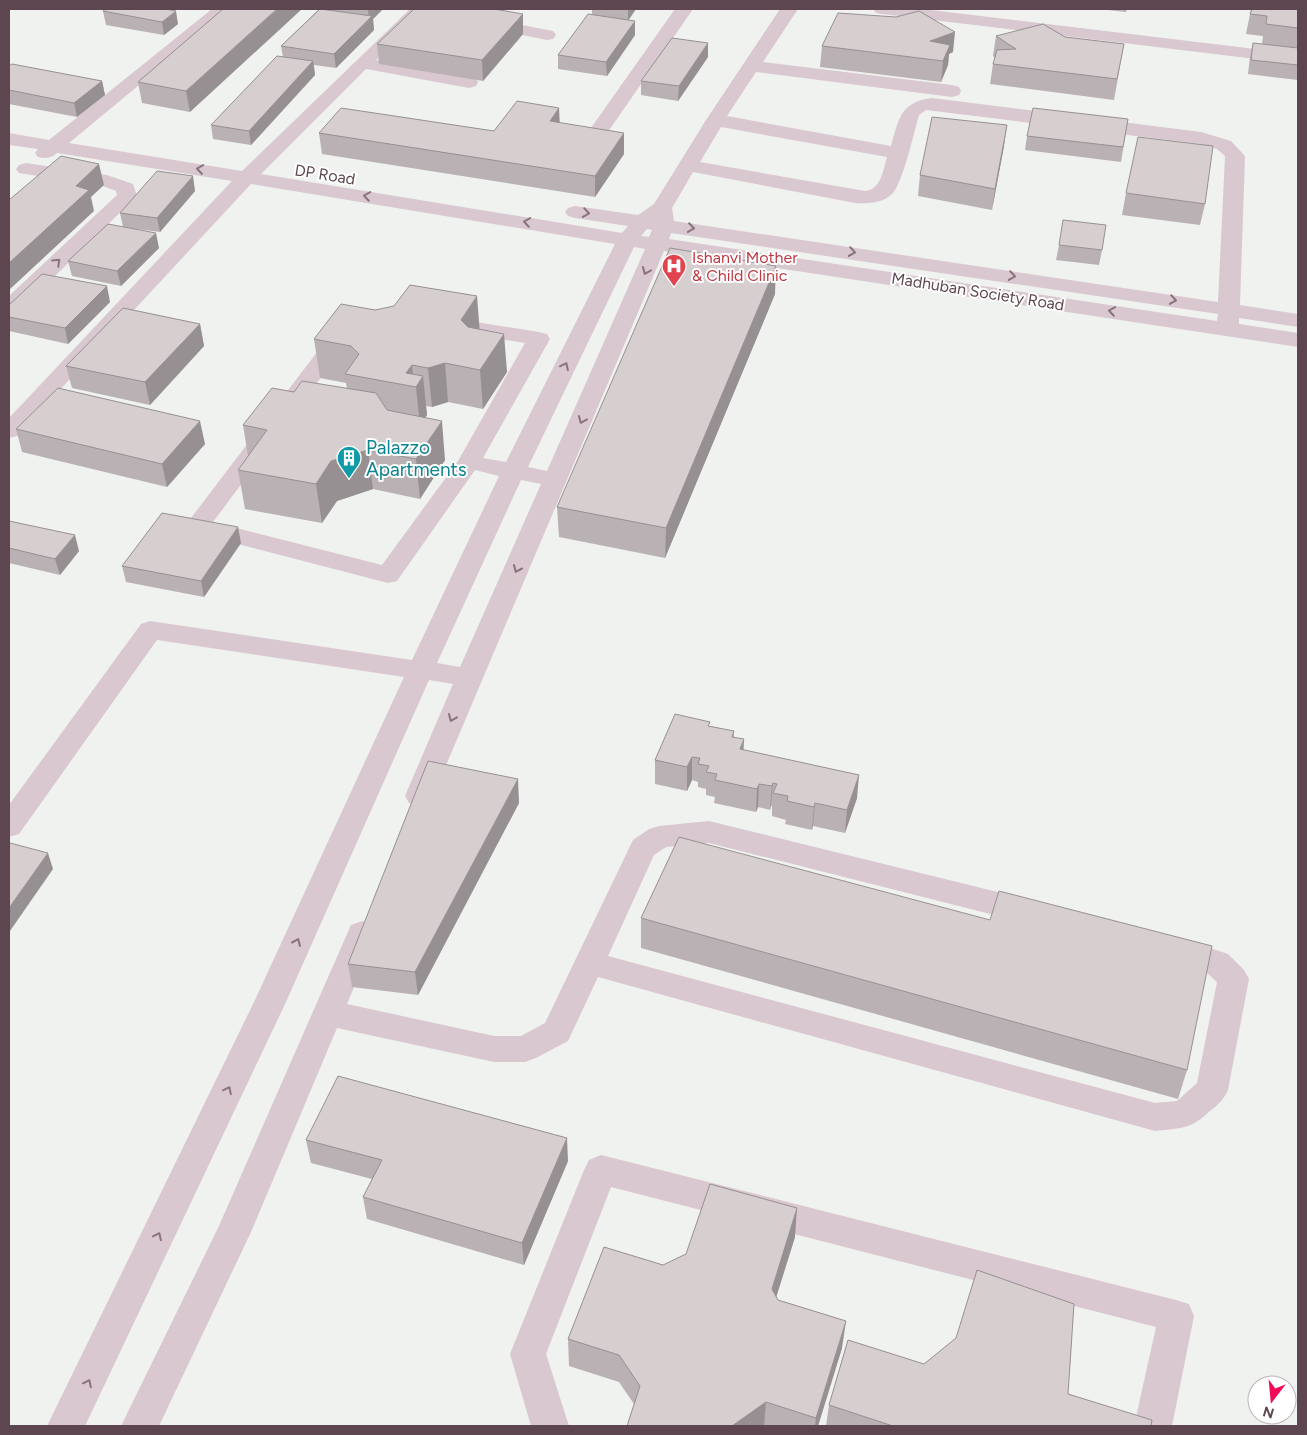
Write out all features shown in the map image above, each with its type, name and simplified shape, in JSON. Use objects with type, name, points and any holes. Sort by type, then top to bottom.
[{"type":"street","points":[[18,167],[55,146],[222,9]]},
{"type":"street","points":[[596,135],[684,9]]},
{"type":"street","points":[[408,824],[469,677],[556,480],[656,225],[687,165],[789,9]]},
{"type":"street","points":[[882,9],[1298,58]]},
{"type":"street","points":[[370,64],[402,39],[426,11]]},
{"type":"street","points":[[9,431],[254,170],[426,11]]},
{"type":"street","points":[[473,21],[547,35]]},
{"type":"street","points":[[370,64],[469,82]]},
{"type":"street","points":[[750,66],[1064,105],[1081,108],[1088,114],[1088,124]]},
{"type":"street","points":[[687,165],[866,198],[880,196],[887,188],[910,115],[914,108],[920,105],[932,104],[1201,138],[1218,142],[1229,147],[1235,156],[1228,318],[1298,320]]},
{"type":"street","points":[[715,120],[898,152]]},
{"type":"street","name":"DP Road","points":[[9,121],[254,170],[627,240],[656,225]]},
{"type":"street","points":[[11,141],[32,125]]},
{"type":"street","name":"DP Road","points":[[11,141],[486,198]]},
{"type":"street","points":[[9,308],[127,196],[126,188],[107,181],[18,167]]},
{"type":"street","points":[[554,208],[656,225]]},
{"type":"street","name":"Madhuban Society Road","points":[[656,225],[1228,318],[1298,340]]},
{"type":"street","points":[[66,1426],[270,1002],[421,669],[513,472],[627,240]]},
{"type":"street","points":[[354,319],[197,526],[388,575],[469,462],[539,339],[445,324]]},
{"type":"street","points":[[469,462],[556,480]]},
{"type":"street","points":[[9,826],[150,630],[469,677]]},
{"type":"street","points":[[329,1013],[494,1049],[525,1049],[557,1032],[644,848],[659,837],[709,832],[1055,918]]},
{"type":"street","points":[[140,1426],[234,1232],[373,907]]},
{"type":"street","points":[[590,963],[1134,1112],[1155,1117],[1185,1114],[1212,1090],[1233,979],[1217,962],[1189,951],[1151,942]]},
{"type":"street","points":[[550,1426],[528,1354],[601,1170],[1176,1316],[1153,1426]]},
{"type":"building","points":[[106,9],[166,9],[176,11],[162,22],[103,11]]},
{"type":"building","points":[[223,9],[277,9],[186,91],[138,82]]},
{"type":"building","points":[[320,9],[372,16],[334,54],[281,46]]},
{"type":"building","points":[[414,9],[494,9],[523,14],[482,60],[377,44]]},
{"type":"building","points":[[1252,9],[1298,9],[1298,28],[1266,24],[1267,16],[1250,14]]},
{"type":"building","points":[[919,11],[955,32],[930,41],[950,45],[943,61],[822,46],[838,13],[896,17]]},
{"type":"building","points":[[588,14],[635,21],[606,62],[558,55]]},
{"type":"building","points":[[1043,24],[1065,37],[1124,44],[1117,79],[993,64],[997,50],[1016,49],[996,36]]},
{"type":"building","points":[[672,38],[708,43],[679,86],[641,81]]},
{"type":"building","points":[[1253,43],[1298,48],[1298,65],[1251,60]]},
{"type":"building","points":[[277,56],[313,61],[249,131],[211,125]]},
{"type":"building","points":[[12,64],[102,81],[74,103],[9,90],[9,66]]},
{"type":"building","points":[[517,101],[559,108],[550,121],[624,133],[595,176],[319,133],[341,108],[494,131]]},
{"type":"building","points":[[1033,108],[1128,119],[1123,147],[1027,136]]},
{"type":"building","points":[[932,117],[1007,125],[995,189],[920,175]]},
{"type":"building","points":[[1138,137],[1213,146],[1205,204],[1126,193]]},
{"type":"building","points":[[61,156],[99,164],[76,186],[89,190],[9,263],[9,200]]},
{"type":"building","points":[[157,171],[193,176],[157,218],[120,213]]},
{"type":"building","points":[[1063,220],[1106,225],[1102,250],[1059,245]]},
{"type":"building","points":[[108,224],[156,233],[117,271],[68,261]]},
{"type":"building","points":[[670,248],[776,266],[666,528],[557,507]]},
{"type":"building","points":[[42,274],[107,286],[65,328],[9,317],[9,305]]},
{"type":"building","points":[[410,285],[477,296],[461,320],[468,327],[504,334],[480,370],[445,363],[428,368],[412,365],[406,373],[423,376],[416,387],[345,374],[359,354],[351,346],[314,339],[341,304],[375,310],[394,306]]},
{"type":"building","points":[[123,308],[200,324],[145,382],[66,366]]},
{"type":"building","points":[[302,381],[376,393],[387,410],[442,421],[416,459],[368,450],[331,461],[316,484],[238,470],[267,430],[243,425],[272,388],[294,392]]},
{"type":"building","points":[[58,388],[200,421],[162,464],[16,429]]},
{"type":"building","points":[[162,513],[238,527],[201,581],[122,566]]},
{"type":"building","points":[[9,521],[75,535],[55,559],[9,548]]},
{"type":"building","points":[[675,714],[710,722],[708,726],[734,731],[732,737],[744,739],[740,749],[859,775],[847,810],[815,803],[814,807],[787,801],[788,796],[773,793],[777,784],[773,783],[772,786],[759,784],[757,789],[715,780],[717,774],[706,772],[709,766],[698,764],[700,758],[692,757],[687,767],[655,760]]},
{"type":"building","points":[[428,761],[518,779],[415,972],[348,964]]},
{"type":"building","points":[[679,837],[990,920],[999,891],[1212,946],[1187,1070],[641,918]]},
{"type":"building","points":[[9,844],[48,853],[9,908]]},
{"type":"building","points":[[338,1076],[567,1138],[522,1243],[363,1197],[382,1160],[306,1140]]},
{"type":"building","points":[[710,1184],[797,1208],[772,1289],[778,1300],[846,1321],[816,1418],[766,1402],[732,1426],[627,1426],[640,1386],[619,1355],[568,1339],[604,1247],[663,1265],[686,1254]]},
{"type":"building","points":[[977,1270],[1074,1304],[1068,1394],[1152,1420],[1151,1426],[893,1426],[829,1405],[848,1340],[924,1364],[956,1338]]},
{"type":"place","name":"Ishanvi Mother & Child Clinic","points":[[674,287]]},
{"type":"place","name":"Palazzo Apartments","points":[[349,479]]}]
